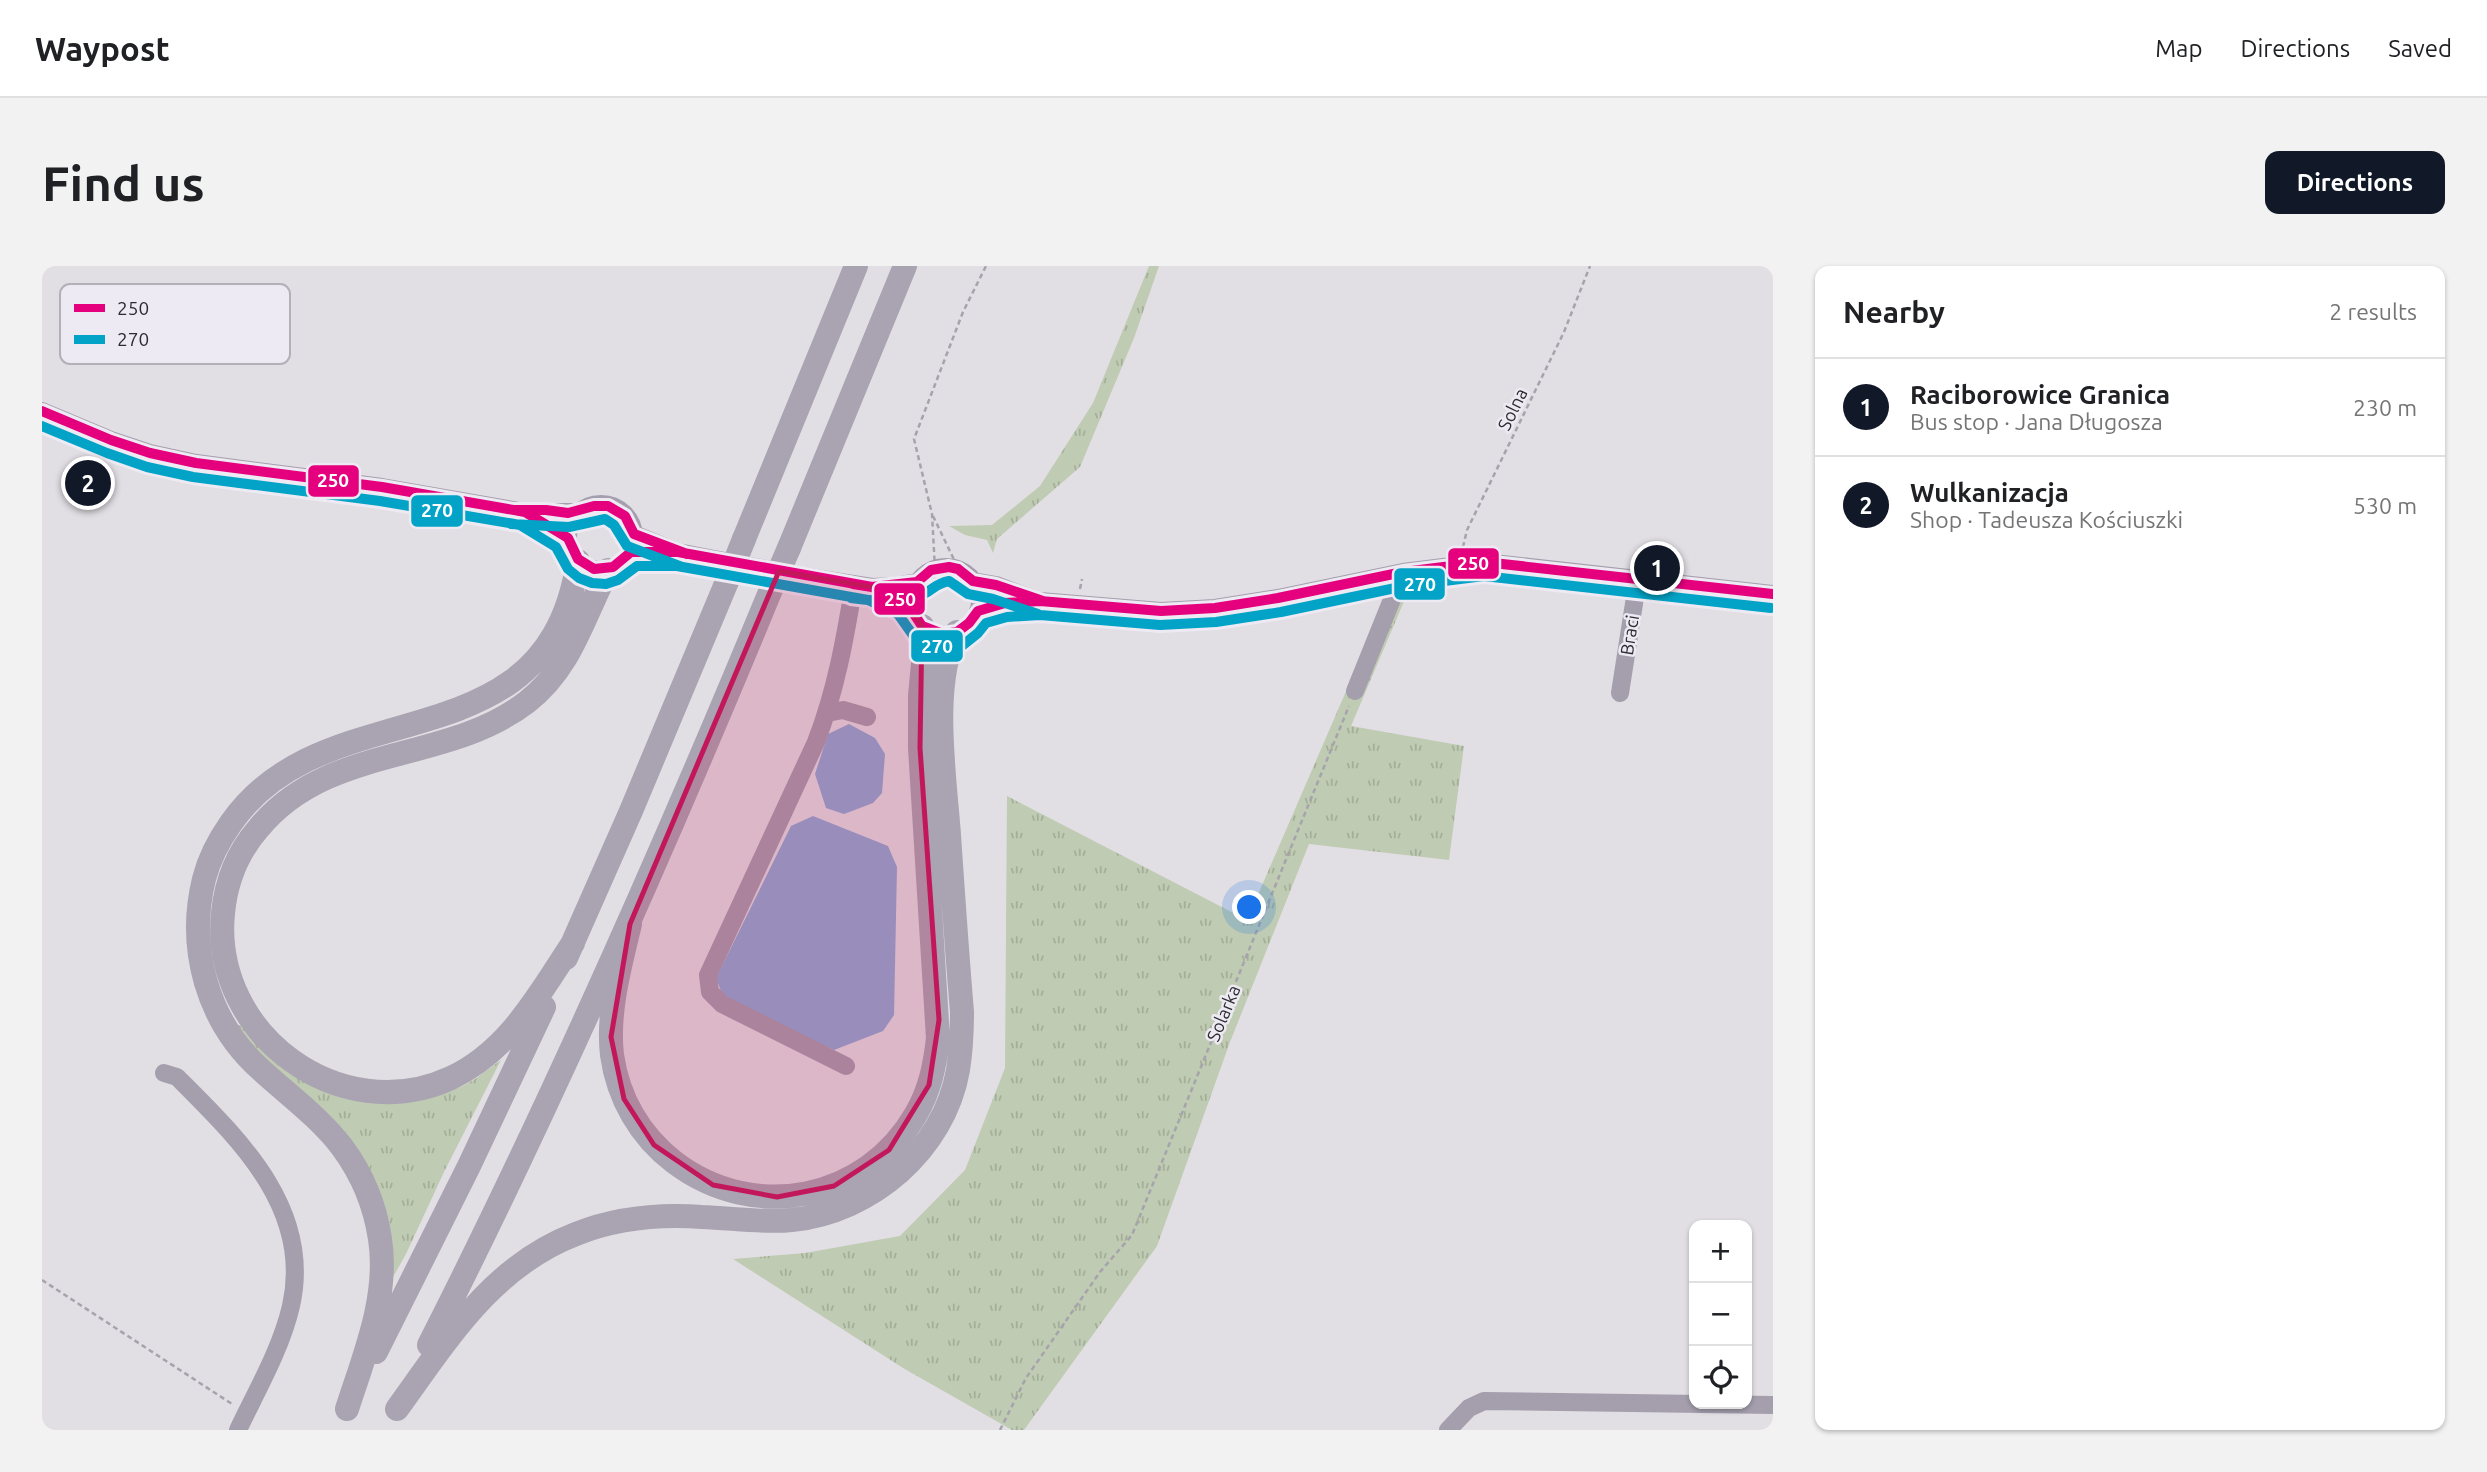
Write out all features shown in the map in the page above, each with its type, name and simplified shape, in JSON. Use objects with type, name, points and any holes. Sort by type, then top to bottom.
[{"type":"highway","points":[[341,1420],[469,1166],[573,943],[729,579],[856,266]]},
{"type":"highway","points":[[391,1420],[520,1160],[630,924],[905,266]]},
{"type":"highway","points":[[341,1420],[370,1340],[378,1304],[382,1275],[381,1242],[375,1214],[361,1178],[340,1144],[257,1067],[228,1032],[217,1013],[208,993],[198,950],[200,900],[205,876],[223,834],[238,813],[268,783],[289,768],[328,750],[462,709],[484,699],[520,676],[554,634],[570,595],[578,561]]},
{"type":"highway","points":[[573,943],[512,1031],[479,1062],[452,1078],[425,1087],[369,1092],[325,1080],[299,1068],[260,1033],[247,1016],[227,970],[223,943],[223,912],[236,862],[249,839],[293,794],[334,773],[489,724],[529,700],[549,682],[565,662],[607,570]]},
{"type":"highway","points":[[630,924],[613,1014],[612,1055],[617,1079],[633,1116],[667,1157],[696,1177],[720,1188],[741,1194],[777,1197],[807,1194],[834,1186],[862,1171],[889,1150],[907,1128],[923,1101],[934,1068],[939,1020],[920,748],[920,696],[925,642],[917,617]]},
{"type":"highway","points":[[391,1420],[479,1299],[522,1262],[557,1242],[596,1227],[631,1219],[677,1216],[774,1221],[809,1218],[828,1213],[861,1200],[878,1189],[907,1165],[930,1137],[953,1088],[961,1039],[962,1012],[942,723],[946,664],[957,632]]},
{"type":"street","points":[[42,411],[111,440],[150,453],[196,463],[382,487],[525,512],[546,510],[566,513],[579,512],[596,505],[613,507],[627,517],[632,543],[621,563],[607,570],[595,570],[578,561],[568,538],[570,527],[579,512]]},
{"type":"street","points":[[525,512],[568,538]]},
{"type":"street","points":[[632,543],[862,585],[894,586],[917,582]]},
{"type":"street","points":[[978,611],[1005,603],[1040,601],[1107,604],[1161,611],[1215,608],[1403,572],[1484,562],[1773,594]]},
{"type":"street","points":[[917,617],[912,594],[917,582],[923,575],[935,569],[949,567],[1040,601]]},
{"type":"street","points":[[1355,691],[1403,572]]},
{"type":"street","points":[[862,585],[906,602],[917,617],[943,634],[957,632],[970,623],[978,611],[980,599],[966,575]]},
{"type":"street","name":"Braci","points":[[1620,693],[1638,578]]},
{"type":"street","points":[[846,1066],[722,1004],[710,992],[708,975],[816,742],[827,713],[862,585]]},
{"type":"street","points":[[827,713],[843,710],[867,717]]},
{"type":"street","points":[[164,1073],[177,1077],[244,1147],[281,1203],[290,1239],[295,1275],[290,1307],[269,1368],[242,1422]]},
{"type":"street","points":[[1448,1430],[1469,1408],[1484,1401],[1773,1405]]},
{"type":"path","points":[[935,569],[932,514],[914,439],[963,312],[986,266]]},
{"type":"path","name":"Solna","points":[[1459,564],[1466,530],[1564,332],[1590,266]]},
{"type":"path","points":[[932,514],[966,575]]},
{"type":"path","name":"Solarka","points":[[1000,1430],[1026,1378],[1100,1272],[1132,1235],[1355,691]]},
{"type":"path","points":[[42,1280],[242,1422]]},
{"type":"highlighted area","points":[[779,571],[872,587],[906,602],[922,626],[920,748],[939,1020],[929,1085],[889,1150],[834,1186],[777,1197],[713,1185],[654,1145],[624,1099],[611,1037],[630,924]]},
{"type":"green space","points":[[1149,266],[1159,266],[1134,338],[1080,467],[997,539],[993,553],[987,540],[965,535],[949,526],[992,525],[1040,486],[1093,403]]},
{"type":"green space","points":[[1408,592],[1351,726],[1464,746],[1449,860],[1309,844],[1230,1042],[1157,1246],[1024,1430],[1012,1430],[903,1368],[733,1259],[805,1253],[900,1236],[965,1170],[1005,1068],[1007,796],[1247,920],[1386,599]]},
{"type":"green space","points":[[237,1025],[243,1026],[266,1055],[283,1069],[328,1092],[353,1099],[403,1102],[428,1098],[452,1091],[475,1079],[501,1060],[393,1277],[389,1221]]},
{"type":"water","points":[[849,724],[875,738],[885,754],[882,793],[873,803],[844,814],[826,808],[815,774],[828,734]]},
{"type":"water","points":[[813,816],[888,846],[897,867],[894,1015],[883,1031],[834,1050],[724,999],[716,978],[791,826]]},
{"type":"transit line","name":"250","points":[[42,411],[111,440],[150,453],[196,463],[382,487],[525,512],[568,538],[578,559],[594,569],[613,567],[631,552],[678,552],[872,587],[906,602],[922,626],[943,634],[957,632],[969,623],[978,611],[1005,603],[1040,601],[1161,611],[1215,608],[1403,572],[1484,562],[1773,594]]},
{"type":"transit line","name":"270","points":[[42,426],[147,467],[193,477],[380,501],[520,525],[556,547],[568,569],[579,578],[592,583],[606,584],[618,580],[637,566],[677,566],[868,600],[898,614],[915,638],[942,648],[963,645],[986,623],[1007,617],[1040,615],[1160,625],[1216,622],[1281,612],[1405,586],[1484,576],[1771,608]]},
{"type":"transit line","name":"250","points":[[513,510],[568,513],[594,506],[608,506],[625,516],[634,534],[687,554]]},
{"type":"transit line","name":"270","points":[[511,524],[569,527],[605,519],[614,525],[627,546],[682,567]]},
{"type":"transit line","name":"250","points":[[853,584],[872,587],[917,582],[931,570],[949,567],[958,569],[973,581],[996,585],[1043,601]]},
{"type":"transit line","name":"270","points":[[851,598],[878,601],[908,599],[949,581],[968,594],[1038,614]]},
{"type":"place","name":"Wulkanizacja","points":[[88,483]]},
{"type":"place","name":"Raciborowice Granica","points":[[1657,568]]}]
